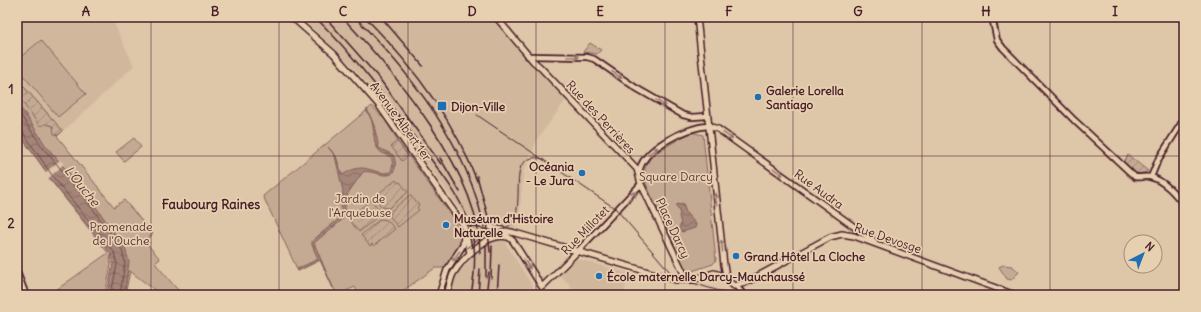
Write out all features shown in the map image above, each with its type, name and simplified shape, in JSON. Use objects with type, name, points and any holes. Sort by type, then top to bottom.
[{"type":"main road","name":"Avenue Albert 1er","points":[[292,17],[334,54],[369,92],[461,220],[466,229],[470,253]]},
{"type":"main road","name":"Rue des Perrières","points":[[496,17],[540,67],[634,166],[639,174],[642,184]]},
{"type":"main road","name":"Rue des Perrières","points":[[500,17],[531,57]]},
{"type":"main road","points":[[697,17],[724,265],[728,282]]},
{"type":"main road","name":"Rue Audra","points":[[708,126],[718,129],[881,245]]},
{"type":"main road","name":"Place Darcy","points":[[642,184],[687,280]]},
{"type":"main road","points":[[439,295],[447,270],[464,242],[461,220],[578,251],[676,280],[687,280],[714,273],[724,265]]},
{"type":"main road","points":[[842,234],[848,229],[848,222]]},
{"type":"main road","points":[[496,229],[506,234],[513,241]]},
{"type":"main road","name":"Rue Devosge","points":[[736,286],[745,283],[830,237],[842,234],[881,245],[1015,295]]},
{"type":"main road","points":[[447,295],[452,276],[470,253],[478,246],[500,236],[506,236],[513,241]]},
{"type":"main road","name":"Rue Millotet","points":[[513,241],[542,287],[578,251]]},
{"type":"main road","points":[[714,273],[736,286]]},
{"type":"street","points":[[992,17],[997,40],[1003,48],[1118,162],[1135,177],[1151,177],[1168,187],[1184,205]]},
{"type":"street","points":[[531,57],[587,57],[599,62],[636,88],[682,115],[692,117],[707,116]]},
{"type":"street","points":[[540,67],[545,57]]},
{"type":"street","points":[[1151,177],[1158,160],[1184,119]]},
{"type":"street","points":[[639,174],[641,164],[649,154],[685,131],[708,126]]},
{"type":"street","name":"Rue Millotet","points":[[578,251],[642,184]]},
{"type":"street","points":[[17,272],[26,295]]},
{"type":"street","points":[[736,286],[744,295]]},
{"type":"shaded area","points":[[17,17],[111,17],[134,66],[63,131],[17,79]]},
{"type":"shaded area","points":[[301,17],[490,17],[566,100],[538,138],[523,173],[519,219],[506,244],[538,295],[450,295],[455,275],[462,267],[469,263],[472,252],[470,234],[463,213],[375,92],[350,64]]},
{"type":"shaded area","points":[[578,259],[628,273],[624,295],[576,295],[569,284],[560,275],[574,260]]},
{"type":"green space","points":[[41,40],[86,94],[58,117],[17,68],[17,60]]},
{"type":"green space","points":[[590,43],[601,50],[597,54],[583,52]]},
{"type":"green space","name":"Promenade de l'Ouche","points":[[17,79],[63,131],[57,136],[114,207],[124,200],[153,234],[147,239],[150,243],[148,245],[160,259],[155,263],[176,288],[184,295],[161,295],[130,271],[124,295],[128,270],[110,255],[111,265],[105,295],[49,295],[108,253],[49,178],[50,177],[17,131]]},
{"type":"green space","points":[[17,79],[63,131],[58,135],[54,134],[53,126],[46,124],[40,126],[17,95]]},
{"type":"green space","name":"Jardin de l'Arquebuse","points":[[372,106],[385,120],[398,141],[453,218],[462,240],[445,268],[435,268],[397,295],[359,295],[355,287],[337,295],[320,260],[298,271],[263,196]]},
{"type":"green space","name":"Square Darcy","points":[[691,132],[703,135],[716,260],[713,264],[689,272],[684,267],[646,184],[645,168],[652,155]]},
{"type":"green space","points":[[134,138],[141,147],[124,161],[116,152]]},
{"type":"green space","points":[[397,141],[408,156],[402,161],[391,146]]},
{"type":"green space","points":[[1128,155],[1148,171],[1144,173],[1137,173],[1131,171],[1123,163]]},
{"type":"green space","points":[[396,180],[398,183],[400,182],[408,192],[389,208],[382,207],[374,197]]},
{"type":"green space","points":[[410,195],[419,205],[417,207],[419,210],[398,227],[390,217],[391,211]]},
{"type":"green space","points":[[371,200],[379,209],[378,216],[359,232],[350,221],[352,219],[350,217]]},
{"type":"green space","points":[[380,219],[387,220],[395,229],[374,246],[372,244],[370,246],[361,235]]},
{"type":"green space","points":[[1003,265],[1012,266],[1019,272],[1011,280],[1007,279],[999,267]]},
{"type":"water","points":[[17,104],[46,146],[86,193],[125,248],[129,262],[124,295],[107,295],[113,264],[111,254],[49,178],[50,177],[17,131]]},
{"type":"water","points":[[367,109],[374,125],[379,148],[393,155],[395,168],[390,175],[363,172],[348,193],[342,220],[314,243],[333,288],[320,260],[298,271],[297,269],[318,259],[312,245],[312,241],[340,218],[343,191],[335,156],[328,147],[336,156],[342,175],[360,168],[384,173],[391,171],[393,164],[391,157],[379,151],[376,146],[372,121],[366,111]]},
{"type":"water","points":[[683,203],[686,213],[696,224],[695,228],[682,232],[678,229],[681,224],[680,214],[676,205]]},
{"type":"pier","points":[[60,160],[64,164],[49,178],[45,173]]},
{"type":"tram line","points":[[477,115],[616,209],[670,272],[689,282],[733,295]]},
{"type":"tram line","points":[[442,295],[452,267],[463,252],[478,240],[504,229],[512,223],[517,211],[518,179],[521,166],[531,158],[543,159]]},
{"type":"railway","points":[[315,17],[344,47],[371,79],[443,175],[462,206],[471,229],[474,246],[475,262],[471,295]]},
{"type":"railway","points":[[325,17],[379,78],[441,164]]},
{"type":"railway","points":[[342,17],[386,66],[409,95],[431,126],[450,158],[466,191],[476,222],[480,253]]},
{"type":"railway","points":[[355,17],[397,63],[435,113],[465,168],[476,197],[484,227]]},
{"type":"railway","points":[[365,17],[399,54],[430,93],[456,136],[477,181]]},
{"type":"railway","points":[[381,17],[423,66]]},
{"type":"railway","points":[[440,158],[460,192]]},
{"type":"railway","points":[[477,176],[490,224]]},
{"type":"railway","points":[[487,220],[490,252]]},
{"type":"railway","points":[[486,245],[486,277]]},
{"type":"railway","points":[[491,278],[492,246]]},
{"type":"railway","points":[[497,295],[499,265]]},
{"type":"railway","points":[[478,295],[480,269]]},
{"type":"railway","points":[[486,295],[489,272]]},
{"type":"place","name":"Galerie Lorella Santiago","points":[[758,97]]},
{"type":"place","name":"Dijon-Ville","points":[[442,106]]},
{"type":"place","name":"Océania - Le Jura","points":[[582,173]]},
{"type":"place","name":"Muséum d'Histoire Naturelle","points":[[446,225]]},
{"type":"place","name":"Grand Hôtel La Cloche","points":[[736,256]]},
{"type":"place","name":"École maternelle Darcy-Mauchaussé","points":[[599,276]]},
{"type":"district","name":"Faubourg Raines","points":[[211,204]]},
{"type":"water label","name":"L'Ouche","points":[[82,186]]}]
